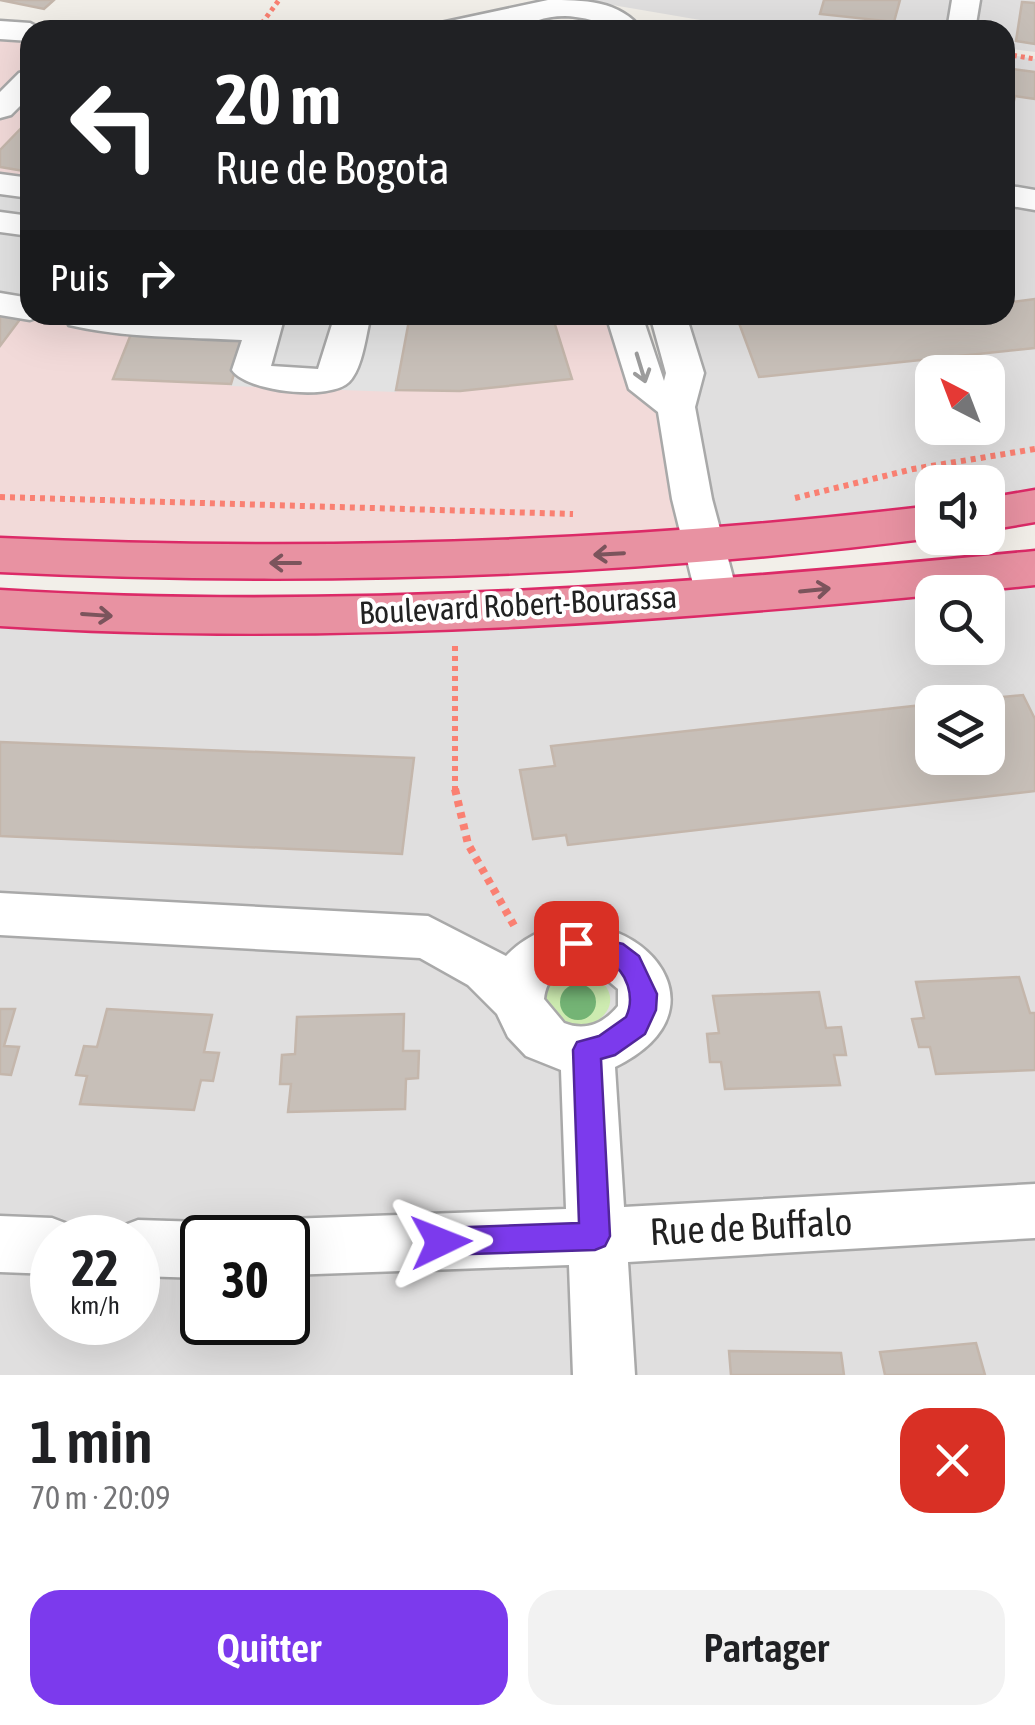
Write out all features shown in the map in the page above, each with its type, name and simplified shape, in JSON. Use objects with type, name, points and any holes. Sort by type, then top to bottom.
[{"type":"highway","points":[[1005,511],[1035,506]]},
{"type":"highway","name":"Boulevard Robert-Bourassa","points":[[0,608],[114,616],[455,611],[712,572],[915,526]]},
{"type":"highway","name":"Boulevard Robert-Bourassa","points":[[0,555],[132,562],[463,563],[712,572],[788,593],[1035,568]]},
{"type":"street","points":[[504,20],[520,8],[553,1],[598,3],[624,20]]},
{"type":"street","points":[[0,109],[20,89]]},
{"type":"street","points":[[264,325],[252,370],[260,376],[325,380],[336,374],[350,325]]},
{"type":"street","points":[[627,325],[648,389],[676,407]]},
{"type":"street","points":[[671,325],[685,373],[676,407],[692,499],[712,572]]},
{"type":"street","points":[[0,914],[428,937],[486,970],[525,980]]},
{"type":"street","points":[[596,945],[630,963],[640,978],[643,1010],[636,1026],[606,1046],[566,1049],[532,1031],[521,1016],[525,980],[558,946],[596,945]]},
{"type":"street","points":[[587,1050],[604,1375]]},
{"type":"street","name":"Rue de Buffalo","points":[[310,1246],[595,1236],[1035,1211]]},
{"type":"street","points":[[0,1244],[30,1245]]},
{"type":"path","points":[[265,20],[280,0]]},
{"type":"path","points":[[784,500],[912,469],[1035,449]]},
{"type":"path","points":[[0,497],[588,514]]},
{"type":"path","points":[[455,611],[455,800],[468,844],[525,980]]},
{"type":"shaded area","points":[[583,0],[1035,0],[1035,52],[1015,49],[1015,20],[700,20]]},
{"type":"shaded area","points":[[0,30],[20,31],[20,325],[630,325],[676,407],[707,549],[0,555]]},
{"type":"shaded area","points":[[1015,56],[1035,59],[1035,506],[1005,511],[1005,465],[915,465],[915,524],[707,549],[670,325],[1015,325]]},
{"type":"shaded area","points":[[0,191],[20,194],[20,317],[0,315]]},
{"type":"shaded area","points":[[102,325],[411,325],[396,392],[230,386],[248,333]]},
{"type":"shaded area","points":[[1035,568],[1035,1375],[0,1375],[0,608],[114,616]]},
{"type":"green space","points":[[570,971],[588,974],[608,991],[610,1002],[606,1012],[583,1026],[564,1027],[542,1004],[550,982]]},
{"type":"building","points":[[0,0],[54,0],[44,9]]},
{"type":"building","points":[[824,0],[900,0],[895,20],[820,14]]},
{"type":"building","points":[[1022,2],[1035,3],[1035,44],[1016,41]]},
{"type":"building","points":[[1015,69],[1035,72],[1035,99],[1015,96]]},
{"type":"building","points":[[20,129],[20,170],[0,167],[0,150]]},
{"type":"building","points":[[1035,299],[1035,348],[968,355],[915,355],[915,361],[759,377],[740,325],[1015,325],[1015,302]]},
{"type":"building","points":[[0,315],[20,318],[20,319],[0,346]]},
{"type":"building","points":[[408,325],[555,325],[572,379],[460,391],[396,390]]},
{"type":"building","points":[[133,329],[246,334],[231,384],[113,379]]},
{"type":"building","points":[[1023,695],[1035,719],[1035,791],[568,845],[566,835],[533,839],[520,770],[555,766],[551,746],[915,706],[915,775],[1005,775],[1005,697]]},
{"type":"building","points":[[0,742],[414,758],[402,854],[0,836]]},
{"type":"building","points":[[1019,977],[1030,1013],[1035,1013],[1035,1070],[936,1074],[930,1047],[919,1047],[912,1019],[924,1018],[916,982]]},
{"type":"building","points":[[819,992],[826,1028],[841,1027],[846,1055],[834,1055],[840,1085],[725,1089],[721,1062],[710,1062],[707,1034],[719,1033],[713,996]]},
{"type":"building","points":[[0,1009],[15,1009],[4,1046],[19,1047],[11,1075],[0,1074]]},
{"type":"building","points":[[107,1009],[212,1015],[204,1052],[219,1053],[213,1081],[201,1080],[194,1110],[80,1104],[87,1076],[76,1075],[84,1046],[97,1047]]},
{"type":"building","points":[[404,1014],[403,1051],[419,1051],[418,1078],[406,1079],[405,1109],[288,1112],[291,1084],[280,1084],[282,1055],[295,1054],[297,1017]]},
{"type":"building","points":[[976,1343],[985,1375],[885,1375],[880,1352]]},
{"type":"building","points":[[729,1351],[841,1353],[844,1375],[731,1375]]},
{"type":"route","points":[[441,1242],[595,1236],[587,1050],[606,1046],[636,1026],[644,994],[630,963],[596,945],[576,943]]}]
